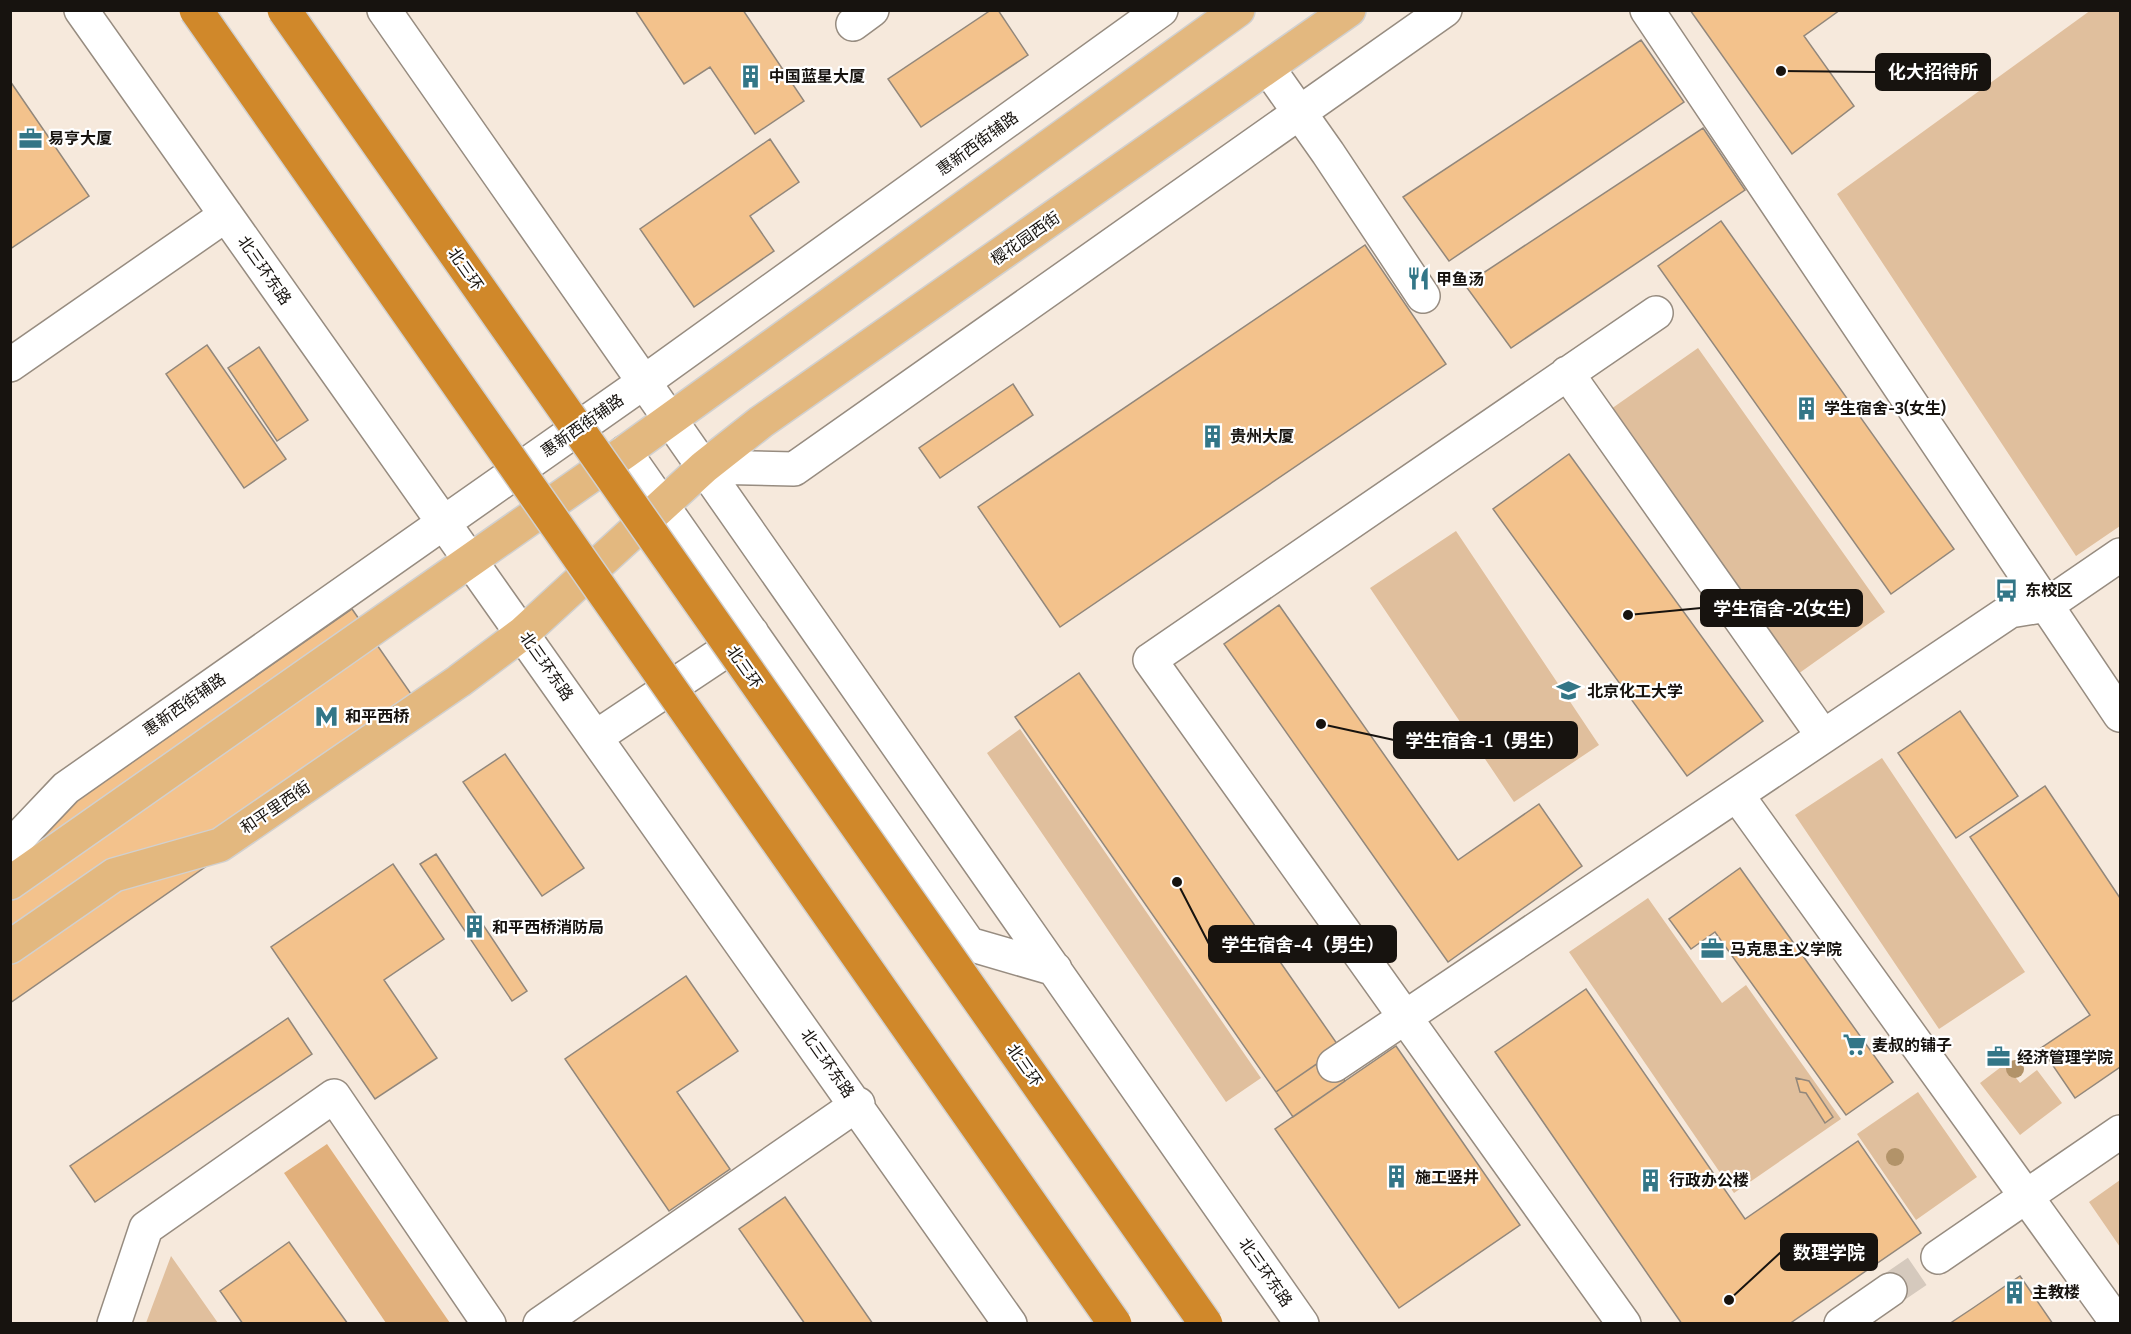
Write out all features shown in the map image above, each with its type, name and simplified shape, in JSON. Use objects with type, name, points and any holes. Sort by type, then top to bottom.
[{"type":"highway","points":[[196,10],[1115,1323]]},
{"type":"highway","name":"北三环","points":[[284,10],[1206,1323]]},
{"type":"main road","name":"樱花园西街","points":[[662,505],[704,467],[761,422],[1349,10]]},
{"type":"main road","points":[[10,883],[670,420],[1236,11]]},
{"type":"main road","name":"和平里西街","points":[[10,947],[114,875],[220,845],[459,681],[523,633],[662,505]]},
{"type":"street","name":"北三环东路","points":[[81,10],[858,1104],[1010,1323]]},
{"type":"street","name":"北三环东路","points":[[384,10],[1302,1323]]},
{"type":"street","name":"惠新西街辅路","points":[[10,847],[66,788],[644,382],[1161,10]]},
{"type":"street","points":[[704,467],[794,469],[1445,10]]},
{"type":"street","points":[[1647,10],[2121,715]]},
{"type":"street","points":[[1268,68],[1423,296]]},
{"type":"street","points":[[10,365],[226,215]]},
{"type":"street","points":[[1624,1323],[1150,660],[1656,313]]},
{"type":"street","points":[[1568,373],[1823,736]]},
{"type":"street","points":[[624,452],[969,944],[1055,969]]},
{"type":"street","points":[[1334,1065],[2010,611],[2047,605],[2121,555]]},
{"type":"street","points":[[596,737],[752,633]]},
{"type":"street","points":[[1737,795],[2118,1323]]},
{"type":"street","points":[[114,1323],[146,1228],[334,1096],[489,1323]]},
{"type":"street","points":[[540,1323],[858,1104]]},
{"type":"street","points":[[1938,1257],[2121,1132]]},
{"type":"street","points":[[1841,1323],[1890,1290]]},
{"type":"shaded area","points":[[2091,10],[2120,11],[2120,526],[2076,556],[1837,194]]},
{"type":"shaded area","points":[[1698,348],[1885,612],[1798,674],[1611,409]]},
{"type":"shaded area","points":[[1456,531],[1599,745],[1514,802],[1370,588]]},
{"type":"shaded area","points":[[1020,729],[1261,1078],[1226,1102],[987,753]]},
{"type":"shaded area","points":[[1882,758],[2025,972],[1939,1029],[1795,815]]},
{"type":"shaded area","points":[[1648,898],[1722,1003],[1746,985],[1841,1119],[1734,1193],[1569,952]]},
{"type":"shaded area","points":[[2005,1064],[2020,1083],[2037,1070],[2062,1103],[2020,1135],[1980,1083]]},
{"type":"shaded area","points":[[1918,1092],[1977,1177],[1916,1220],[1857,1134]]},
{"type":"shaded area","points":[[327,1144],[450,1323],[386,1323],[284,1173]]},
{"type":"shaded area","points":[[2120,1180],[2120,1247],[2089,1202]]},
{"type":"shaded area","points":[[171,1256],[218,1323],[146,1323]]},
{"type":"building","name":"中国蓝星大厦","points":[[635,10],[743,10],[804,101],[755,134],[710,67],[684,84]]},
{"type":"building","points":[[991,10],[998,10],[1028,55],[921,127],[888,79]]},
{"type":"building","points":[[1690,10],[1840,10],[1804,36],[1854,106],[1792,154]]},
{"type":"building","points":[[1641,40],[1684,102],[1449,261],[1403,197]]},
{"type":"building","name":"易亨大厦","points":[[10,81],[89,196],[10,249]]},
{"type":"building","points":[[1703,128],[1745,190],[1511,348],[1465,285]]},
{"type":"building","points":[[770,139],[799,182],[750,216],[774,251],[694,307],[640,229]]},
{"type":"building","name":"学生宿舍-3(女生)","points":[[1721,221],[1954,549],[1891,594],[1658,266]]},
{"type":"building","name":"贵州大厦","points":[[1365,245],[1446,364],[1060,627],[978,507]]},
{"type":"building","points":[[207,345],[286,459],[244,488],[166,374]]},
{"type":"building","points":[[259,347],[308,420],[277,441],[228,368]]},
{"type":"building","points":[[1013,384],[1033,415],[940,478],[919,448]]},
{"type":"building","points":[[1569,454],[1763,721],[1687,776],[1493,509]]},
{"type":"building","points":[[1279,605],[1458,860],[1539,804],[1582,866],[1448,962],[1224,644]]},
{"type":"building","points":[[352,609],[425,714],[10,1003],[10,847]]},
{"type":"building","points":[[1079,673],[1340,1048],[1276,1092],[1015,717]]},
{"type":"building","points":[[1960,711],[2018,796],[1956,838],[1898,753]]},
{"type":"building","points":[[505,754],[584,868],[542,896],[463,782]]},
{"type":"building","points":[[2045,786],[2120,898],[2120,1067],[2075,1098],[2041,1048],[2090,1015],[1970,837]]},
{"type":"building","name":"和平西桥消防局","points":[[436,854],[527,991],[512,1001],[420,864]]},
{"type":"building","points":[[393,864],[444,939],[384,980],[437,1058],[375,1099],[271,947]]},
{"type":"building","points":[[1740,868],[1893,1082],[1846,1115],[1715,932],[1691,949],[1669,919]]},
{"type":"building","points":[[686,976],[738,1051],[677,1092],[730,1169],[669,1211],[565,1059]]},
{"type":"building","name":"行政办公楼","points":[[1586,989],[1745,1219],[1858,1141],[1921,1233],[1789,1324],[1682,1324],[1495,1052]]},
{"type":"building","points":[[288,1018],[312,1054],[95,1202],[70,1166]]},
{"type":"building","name":"施工竖井","points":[[1396,1046],[1520,1225],[1399,1308],[1275,1129]]},
{"type":"building","points":[[1328,1056],[1345,1081],[1293,1117],[1276,1092]]},
{"type":"building","points":[[1796,1078],[1809,1081],[1833,1117],[1825,1123],[1806,1093],[1800,1092]]},
{"type":"building","points":[[785,1197],[873,1324],[805,1324],[739,1229]]},
{"type":"building","points":[[289,1242],[348,1324],[243,1324],[220,1291]]},
{"type":"building","name":"主教楼","points":[[2020,1276],[2053,1324],[1949,1324],[1973,1308]]},
{"type":"tunnel","points":[[1890,1290],[1938,1257]]},
{"type":"place","name":"化大招待所","points":[[1781,71]]},
{"type":"place","name":"中国蓝星大厦","points":[[751,76]]},
{"type":"place","name":"易亨大厦","points":[[30,138]]},
{"type":"place","name":"甲鱼汤","points":[[1418,279]]},
{"type":"place","name":"学生宿舍-3(女生)","points":[[1806,408]]},
{"type":"place","name":"贵州大厦","points":[[1212,436]]},
{"type":"place","name":"东校区","points":[[2007,590]]},
{"type":"place","name":"学生宿舍-2(女生)","points":[[1628,615]]},
{"type":"place","name":"北京化工大学","points":[[1569,691]]},
{"type":"place","name":"和平西桥","points":[[327,716]]},
{"type":"place","name":"学生宿舍-1（男生）","points":[[1321,724]]},
{"type":"place","name":"学生宿舍-4（男生）","points":[[1177,882]]},
{"type":"place","name":"和平西桥消防局","points":[[474,927]]},
{"type":"place","name":"马克思主义学院","points":[[1712,949]]},
{"type":"place","name":"麦叔的铺子","points":[[1854,1045]]},
{"type":"place","name":"经济管理学院","points":[[1999,1057]]},
{"type":"place","name":"施工竖井","points":[[1397,1177]]},
{"type":"place","name":"行政办公楼","points":[[1651,1180]]},
{"type":"place","name":"主教楼","points":[[2014,1292]]},
{"type":"place","name":"数理学院","points":[[1729,1300]]}]
